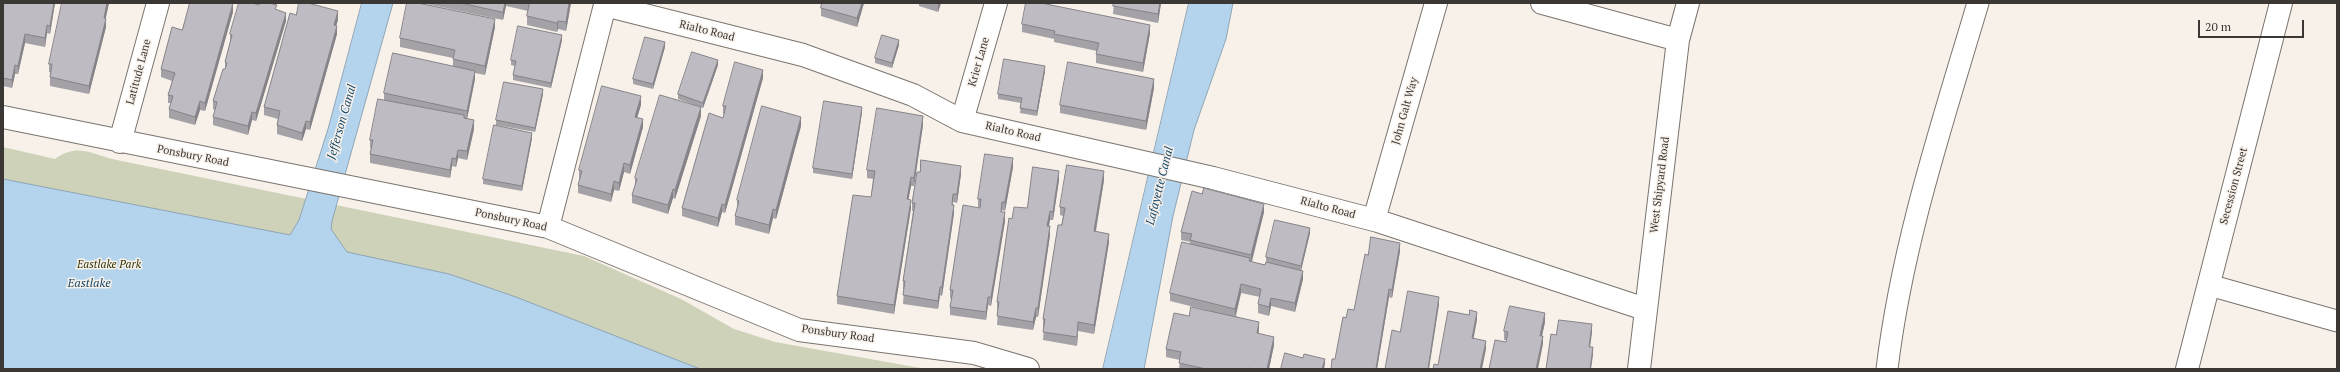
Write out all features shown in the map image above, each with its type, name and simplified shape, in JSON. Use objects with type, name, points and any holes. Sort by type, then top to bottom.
[{"type":"street","name":"Latitude Lane","points":[[120,142],[158,3]]},
{"type":"street","name":"Krier Lane","points":[[962,121],[996,3]]},
{"type":"street","name":"John Galt Way","points":[[1374,220],[1436,3]]},
{"type":"street","points":[[1542,3],[1678,40]]},
{"type":"street","name":"West Shipyard Road","points":[[1639,369],[1678,40],[1688,3]]},
{"type":"street","name":"Secession Street","points":[[2187,369],[2281,3]]},
{"type":"street","name":"Rialto Road","points":[[548,227],[606,4],[803,55],[913,95],[962,121],[1213,178],[1374,220],[1645,309]]},
{"type":"street","name":"Ponsbury Road","points":[[3,117],[120,142],[548,227],[799,330],[974,353],[1028,369]]},
{"type":"lane","points":[[1887,369],[1892,332],[1918,207],[1978,3]]},
{"type":"lane","points":[[2209,285],[2337,322]]},
{"type":"green space","name":"Eastlake","points":[[3,147],[55,159],[62,154],[69,152],[89,152],[112,159],[584,256],[681,299],[734,329],[775,342],[926,369],[3,369]]},
{"type":"water","name":"Eastlake","points":[[362,3],[393,3],[332,221],[331,229],[347,252],[449,274],[516,297],[700,369],[3,369],[3,179],[290,235],[299,220],[328,129]]},
{"type":"water","name":"Lafayette Canal","points":[[1189,3],[1233,3],[1226,39],[1194,130],[1173,216],[1144,369],[1103,369]]},
{"type":"building","points":[[3,3],[54,3],[50,26],[47,25],[45,38],[25,34],[18,66],[15,65],[12,80],[3,78]]},
{"type":"building","points":[[62,3],[107,3],[104,18],[106,19],[89,86],[50,77],[52,64],[49,64]]},
{"type":"building","points":[[190,3],[233,3],[205,103],[200,101],[195,117],[169,109],[173,96],[168,95],[175,73],[161,69],[172,27],[182,30]]},
{"type":"building","points":[[239,3],[252,3],[259,5],[260,3],[269,3],[277,5],[275,9],[286,13],[256,113],[252,112],[248,126],[213,117],[217,102],[213,101],[223,69],[225,69],[227,63],[225,62],[232,35],[230,34]]},
{"type":"building","points":[[299,3],[308,3],[338,11],[334,25],[337,26],[310,122],[306,121],[302,133],[277,125],[280,111],[264,107],[290,13],[296,15]]},
{"type":"building","points":[[407,3],[418,3],[495,19],[485,66],[453,59],[455,50],[400,38]]},
{"type":"building","points":[[461,3],[505,3],[503,12]]},
{"type":"building","points":[[530,3],[569,3],[566,22],[558,21],[557,23],[527,16]]},
{"type":"building","points":[[822,3],[862,3],[857,18],[821,8]]},
{"type":"building","points":[[1026,3],[1041,3],[1150,25],[1143,63],[1096,54],[1099,43],[1054,34],[1055,31],[1022,24]]},
{"type":"building","points":[[1114,3],[1160,3],[1158,14],[1113,6]]},
{"type":"building","points":[[518,26],[562,35],[551,83],[513,75],[516,61],[511,60]]},
{"type":"building","points":[[882,35],[899,40],[892,63],[875,58]]},
{"type":"building","points":[[645,37],[665,42],[653,84],[633,79]]},
{"type":"building","points":[[692,52],[718,60],[703,103],[678,94]]},
{"type":"building","points":[[393,53],[475,71],[467,111],[384,93]]},
{"type":"building","points":[[1004,59],[1045,66],[1037,111],[1020,108],[1022,98],[998,94]]},
{"type":"building","points":[[735,62],[763,70],[725,205],[722,204],[718,218],[682,208],[709,113],[723,118],[726,106],[723,106]]},
{"type":"building","points":[[1068,62],[1154,79],[1146,121],[1060,105]]},
{"type":"building","points":[[504,82],[543,89],[535,128],[496,120]]},
{"type":"building","points":[[602,86],[641,96],[635,117],[643,119],[630,165],[624,163],[619,183],[614,181],[611,194],[578,185],[582,171],[579,170]]},
{"type":"building","points":[[660,95],[701,107],[675,190],[673,189],[668,205],[632,195],[637,179],[635,178]]},
{"type":"building","points":[[378,99],[464,115],[464,118],[474,120],[467,151],[458,150],[456,159],[452,158],[450,170],[370,154],[373,140],[370,140]]},
{"type":"building","points":[[824,101],[862,107],[852,174],[813,168]]},
{"type":"building","points":[[762,106],[801,117],[776,210],[773,209],[769,225],[735,216],[739,201],[737,200]]},
{"type":"building","points":[[877,108],[923,116],[914,178],[911,177],[907,199],[911,200],[894,305],[837,296],[853,195],[871,197],[875,171],[867,170]]},
{"type":"building","points":[[494,125],[532,133],[522,186],[483,179]]},
{"type":"building","points":[[985,154],[1013,158],[1005,202],[1002,202],[1001,212],[1005,212],[991,297],[988,297],[986,312],[950,307],[953,290],[950,290],[963,205],[980,208],[981,199],[978,199]]},
{"type":"building","points":[[921,160],[961,166],[957,194],[953,194],[952,205],[954,205],[942,287],[940,287],[938,301],[903,295],[905,281],[903,281],[915,203],[912,203],[917,172],[920,172]]},
{"type":"building","points":[[1067,165],[1104,171],[1094,231],[1109,234],[1094,325],[1078,322],[1077,337],[1043,332],[1045,319],[1043,319],[1058,225],[1062,225],[1065,208],[1060,207]]},
{"type":"building","points":[[1033,167],[1059,171],[1053,212],[1050,211],[1047,226],[1050,226],[1038,308],[1036,308],[1033,322],[997,316],[999,302],[997,302],[1009,218],[1012,219],[1014,207],[1027,208]]},
{"type":"building","points":[[1204,188],[1264,204],[1251,255],[1190,240],[1192,234],[1181,232],[1192,191],[1202,194]]},
{"type":"building","points":[[1275,220],[1310,228],[1301,266],[1266,257]]},
{"type":"building","points":[[1371,237],[1400,243],[1392,290],[1389,289],[1376,369],[1331,369],[1332,359],[1335,359],[1343,317],[1346,318],[1348,309],[1354,310],[1365,254],[1368,255]]},
{"type":"building","points":[[1182,242],[1250,258],[1249,261],[1265,265],[1266,262],[1303,271],[1295,303],[1271,298],[1269,307],[1258,304],[1261,289],[1241,284],[1235,309],[1170,293]]},
{"type":"building","points":[[1408,291],[1439,297],[1428,369],[1385,369],[1392,330],[1400,332]]},
{"type":"building","points":[[1510,306],[1545,313],[1540,336],[1543,336],[1536,369],[1489,369],[1495,340],[1506,342],[1508,332],[1504,331]]},
{"type":"building","points":[[1191,307],[1259,322],[1257,333],[1274,337],[1267,369],[1206,369],[1179,363],[1181,352],[1166,349],[1174,313],[1189,316]]},
{"type":"building","points":[[1470,310],[1477,312],[1472,338],[1486,341],[1480,369],[1433,369],[1434,364],[1438,365],[1448,311],[1469,315]]},
{"type":"building","points":[[1559,320],[1592,324],[1589,347],[1593,347],[1590,369],[1546,369],[1551,334],[1556,335]]},
{"type":"building","points":[[1285,353],[1303,358],[1304,354],[1325,359],[1322,369],[1281,369]]},
{"type":"water label","name":"Jefferson Canal","points":[[342,122]]},
{"type":"park label","name":"Eastlake Park","points":[[109,265]]}]
